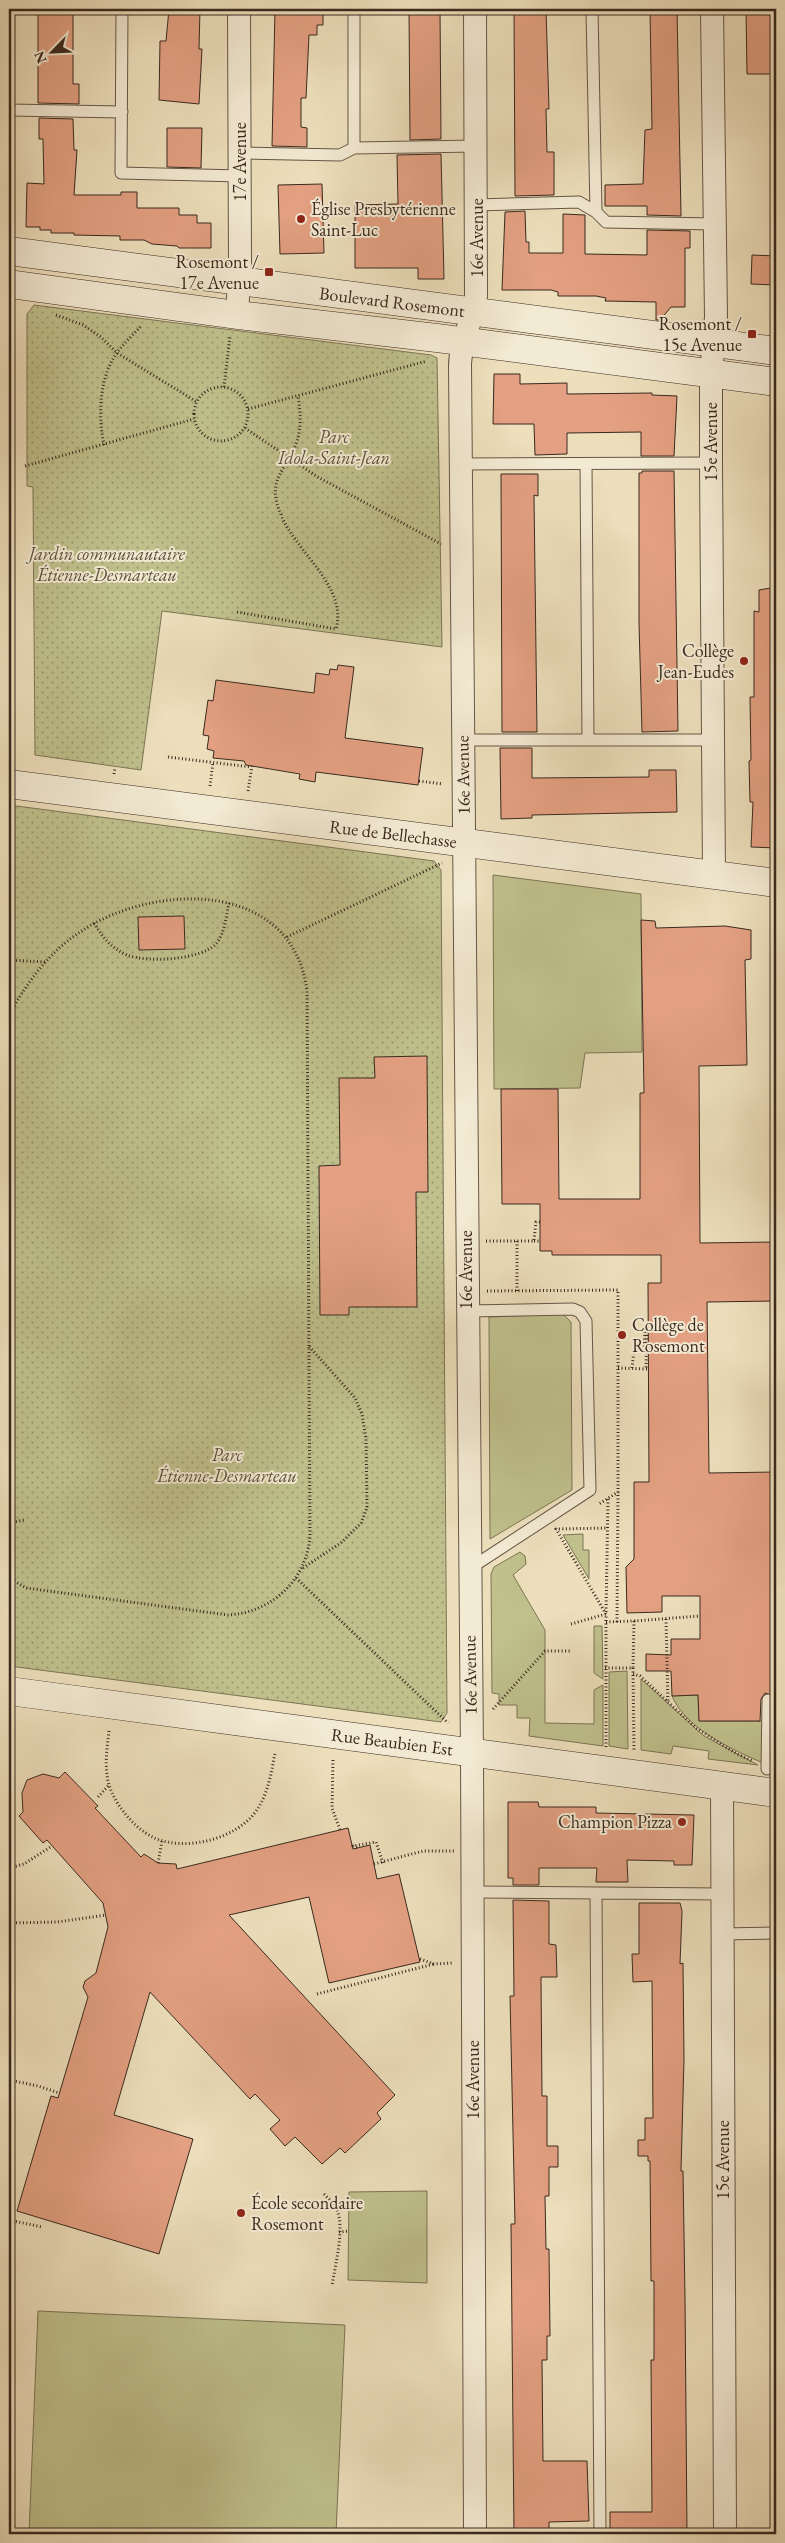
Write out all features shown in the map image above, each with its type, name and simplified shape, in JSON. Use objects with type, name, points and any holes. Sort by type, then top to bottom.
[{"type":"main road","name":"Boulevard Rosemont","points":[[9,251],[776,351]]},
{"type":"main road","name":"Boulevard Rosemont","points":[[9,284],[234,321],[463,341],[776,382]]},
{"type":"main road","name":"Rue de Bellechasse","points":[[9,784],[776,883]]},
{"type":"main road","name":"Rue Beaubien Est","points":[[9,1691],[722,1785],[767,1775]]},
{"type":"street","name":"17e Avenue","points":[[234,321],[240,282],[239,9]]},
{"type":"street","name":"16e Avenue","points":[[475,9],[476,296],[474,312],[463,341],[460,361],[466,1311],[472,1752],[475,2534]]},
{"type":"street","name":"15e Avenue","points":[[712,9],[716,316],[711,374],[714,875]]},
{"type":"street","name":"15e Avenue","points":[[722,1785],[725,2534]]},
{"type":"lane","points":[[122,9],[121,173],[240,176]]},
{"type":"lane","points":[[354,9],[354,148]]},
{"type":"lane","points":[[592,9],[596,212]]},
{"type":"lane","points":[[9,110],[122,112]]},
{"type":"lane","points":[[240,153],[340,155],[354,148],[476,146]]},
{"type":"lane","points":[[477,205],[579,202],[596,212],[606,222],[714,224]]},
{"type":"lane","points":[[461,464],[711,463]]},
{"type":"lane","points":[[586,464],[588,740]]},
{"type":"lane","points":[[462,740],[712,740]]},
{"type":"lane","points":[[466,1311],[573,1309],[580,1312],[586,1321],[590,1490],[469,1569]]},
{"type":"lane","points":[[767,1775],[768,1700]]},
{"type":"lane","points":[[472,1892],[722,1894]]},
{"type":"lane","points":[[596,1894],[600,2534]]},
{"type":"lane","points":[[722,1934],[776,1933]]},
{"type":"path","points":[[46,312],[83,325],[101,337],[117,353],[197,402]]},
{"type":"path","points":[[224,387],[234,321]]},
{"type":"path","points":[[104,445],[100,413],[109,366],[117,353],[143,324]]},
{"type":"path","points":[[248,409],[432,360]]},
{"type":"path","points":[[224,387],[239,394],[248,409],[247,422],[244,428],[232,439],[216,441],[202,434],[194,418],[197,402],[208,390],[224,387]]},
{"type":"path","points":[[237,612],[336,629],[339,620],[336,598],[296,542],[280,515],[276,482],[297,441],[300,425],[298,395]]},
{"type":"path","points":[[25,466],[194,418]]},
{"type":"path","points":[[244,428],[316,476],[442,544]]},
{"type":"path","points":[[168,757],[252,766],[248,791]]},
{"type":"path","points":[[210,786],[213,762]]},
{"type":"path","points":[[114,774],[115,767]]},
{"type":"path","points":[[419,781],[443,784]]},
{"type":"path","points":[[287,937],[442,864]]},
{"type":"path","points":[[9,1015],[20,994],[46,962],[68,940],[94,923],[126,909],[152,902],[189,900],[229,904],[264,916],[287,937],[298,955],[307,991],[310,1536],[309,1549],[296,1578],[278,1597],[263,1607],[240,1614],[228,1615],[26,1588],[9,1578]]},
{"type":"path","points":[[94,923],[107,942],[129,956],[148,958],[188,957],[204,953],[217,943],[223,931],[229,904]]},
{"type":"path","points":[[9,960],[46,962]]},
{"type":"path","points":[[534,1241],[536,1222],[540,1222]]},
{"type":"path","points":[[486,1241],[540,1241]]},
{"type":"path","points":[[517,1241],[517,1291]]},
{"type":"path","points":[[618,1368],[647,1369],[647,1326],[645,1326],[644,1350],[634,1350],[632,1368]]},
{"type":"path","points":[[302,1568],[342,1542],[361,1523],[367,1508],[366,1439],[362,1414],[355,1398],[308,1345]]},
{"type":"path","points":[[617,1622],[618,1492]]},
{"type":"path","points":[[606,1748],[605,1668],[608,1499]]},
{"type":"path","points":[[9,1523],[24,1520]]},
{"type":"path","points":[[606,1614],[556,1529],[608,1528]]},
{"type":"path","points":[[296,1578],[448,1723]]},
{"type":"path","points":[[571,1624],[606,1614]]},
{"type":"path","points":[[606,1622],[700,1616]]},
{"type":"path","points":[[666,1619],[668,1703]]},
{"type":"path","points":[[634,1621],[634,1752]]},
{"type":"path","points":[[489,1714],[545,1651],[571,1651]]},
{"type":"path","points":[[605,1668],[633,1668]]},
{"type":"path","points":[[633,1674],[640,1676],[668,1703],[711,1738],[767,1775]]},
{"type":"path","points":[[108,1732],[106,1767],[109,1785],[120,1806],[131,1820],[162,1841],[180,1844],[207,1841],[232,1832],[254,1814],[268,1788],[275,1753]]},
{"type":"path","points":[[333,1760],[332,1808],[340,1830]]},
{"type":"path","points":[[98,1797],[109,1785]]},
{"type":"path","points":[[158,1863],[162,1841]]},
{"type":"path","points":[[357,1848],[353,1846],[376,1842],[383,1863]]},
{"type":"path","points":[[9,1868],[24,1864],[52,1846]]},
{"type":"path","points":[[374,1864],[423,1851],[455,1852]]},
{"type":"path","points":[[9,1923],[57,1922],[106,1915]]},
{"type":"path","points":[[420,1959],[434,1964]]},
{"type":"path","points":[[317,1994],[434,1964],[456,1963]]},
{"type":"path","points":[[9,2080],[59,2093]]},
{"type":"path","points":[[324,2194],[336,2207],[339,2216],[339,2232],[332,2286]]},
{"type":"path","points":[[9,2220],[42,2227]]},
{"type":"path","points":[[339,2232],[348,2231]]},
{"type":"green space","name":"Parc Idola-Saint-Jean","points":[[34,305],[431,355],[437,358],[442,647],[162,611],[141,770],[35,755],[33,487],[27,486],[27,314]]},
{"type":"green space","name":"Parc Étienne-Desmarteau","points":[[9,805],[434,861],[441,870],[447,1713],[441,1722],[9,1666]]},
{"type":"green space","points":[[493,875],[641,894],[642,1052],[585,1053],[580,1088],[494,1089]]},
{"type":"green space","points":[[563,1314],[571,1322],[572,1490],[490,1539],[489,1317]]},
{"type":"green space","points":[[583,1534],[583,1550],[589,1550],[589,1579],[563,1535]]},
{"type":"green space","points":[[520,1552],[525,1556],[526,1564],[513,1575],[545,1630],[545,1723],[594,1724],[594,1690],[603,1685],[603,1746],[529,1736],[530,1718],[517,1718],[517,1705],[499,1705],[499,1694],[492,1693],[491,1574],[494,1567]]},
{"type":"green space","points":[[594,1626],[602,1626],[603,1679],[594,1673]]},
{"type":"green space","points":[[627,1671],[628,1749],[609,1746],[609,1672]]},
{"type":"green space","points":[[641,1679],[704,1736],[758,1765],[708,1759],[709,1751],[673,1746],[671,1754],[641,1750]]},
{"type":"green space","points":[[698,1695],[699,1721],[763,1721],[763,1763],[711,1737],[688,1718],[672,1696]]},
{"type":"green space","points":[[427,2191],[427,2283],[348,2280],[349,2192]]},
{"type":"green space","points":[[38,2311],[345,2325],[336,2534],[29,2534]]},
{"type":"building","points":[[38,9],[73,9],[73,84],[79,84],[79,104],[38,103]]},
{"type":"building","points":[[169,9],[200,9],[199,49],[202,49],[199,104],[159,100],[160,41],[166,41]]},
{"type":"building","points":[[275,9],[323,9],[323,25],[317,25],[317,35],[309,35],[306,98],[301,98],[301,127],[307,128],[307,147],[272,146]]},
{"type":"building","points":[[409,9],[440,9],[441,139],[410,140]]},
{"type":"building","points":[[514,9],[546,9],[549,109],[546,109],[547,152],[554,152],[554,195],[515,196]]},
{"type":"building","points":[[650,9],[677,9],[681,216],[647,215],[647,206],[605,206],[605,185],[643,184],[645,130],[652,129]]},
{"type":"building","points":[[746,9],[776,9],[776,74],[747,74]]},
{"type":"building","points":[[39,118],[73,119],[74,150],[77,150],[74,195],[121,195],[121,192],[137,192],[137,208],[179,208],[179,215],[197,215],[197,223],[211,223],[211,248],[179,248],[177,246],[152,244],[144,240],[120,240],[120,236],[51,233],[51,230],[40,230],[40,227],[26,227],[27,183],[44,184],[43,139],[39,139]]},
{"type":"building","points":[[167,128],[202,128],[201,168],[167,167]]},
{"type":"building","points":[[441,154],[444,279],[418,279],[418,268],[355,268],[355,205],[398,204],[397,155]]},
{"type":"building","name":"Église Presbytérienne Saint-Luc","points":[[322,184],[324,253],[280,254],[278,185]]},
{"type":"building","points":[[525,211],[526,242],[529,242],[529,253],[563,253],[563,214],[585,215],[585,254],[647,255],[647,230],[690,231],[690,248],[685,248],[685,307],[671,307],[660,320],[656,320],[656,302],[605,301],[606,298],[596,296],[558,296],[558,292],[551,290],[502,290],[505,212]]},
{"type":"building","points":[[752,255],[776,256],[776,285],[751,284]]},
{"type":"building","points":[[494,374],[520,374],[520,384],[567,383],[567,394],[652,393],[652,395],[677,396],[674,456],[641,456],[641,432],[567,433],[567,454],[535,455],[534,424],[493,424]]},
{"type":"building","points":[[642,471],[674,471],[678,731],[642,732],[639,623],[639,473],[642,473]]},
{"type":"building","points":[[501,474],[538,474],[538,496],[534,495],[537,732],[502,732]]},
{"type":"building","points":[[776,587],[776,848],[751,847],[753,802],[750,802],[749,761],[751,760],[750,697],[754,697],[754,611],[759,612],[759,590]]},
{"type":"building","points":[[338,665],[354,667],[345,738],[423,748],[418,785],[316,772],[315,782],[299,779],[300,774],[246,765],[244,761],[213,758],[214,751],[207,749],[209,736],[203,735],[208,700],[213,701],[216,680],[314,693],[316,673],[329,675],[330,669],[337,670]]},
{"type":"building","points":[[500,748],[532,748],[532,778],[649,777],[649,770],[676,770],[677,812],[532,815],[532,818],[501,819]]},
{"type":"building","points":[[184,916],[185,949],[139,950],[138,917]]},
{"type":"building","points":[[641,920],[655,921],[656,928],[725,926],[751,930],[751,959],[745,960],[747,1065],[699,1066],[700,1243],[776,1242],[776,1301],[707,1302],[709,1473],[776,1472],[776,1713],[774,1696],[765,1693],[761,1699],[760,1721],[699,1721],[698,1695],[672,1696],[671,1671],[646,1671],[646,1654],[671,1655],[671,1639],[700,1639],[700,1596],[662,1596],[662,1612],[627,1613],[626,1567],[634,1559],[634,1482],[649,1482],[648,1283],[661,1283],[661,1255],[552,1255],[552,1251],[540,1251],[540,1204],[502,1204],[501,1089],[558,1089],[559,1199],[640,1199],[640,1093],[644,1093]]},
{"type":"building","points":[[427,1056],[428,1192],[416,1192],[417,1307],[349,1307],[349,1315],[320,1315],[319,1166],[340,1165],[339,1078],[375,1078],[374,1057]]},
{"type":"building","points":[[65,1772],[98,1806],[95,1808],[141,1857],[144,1854],[158,1863],[176,1864],[177,1869],[348,1828],[353,1849],[370,1845],[377,1879],[399,1874],[420,1962],[329,1983],[309,1897],[229,1915],[395,2095],[377,2113],[381,2119],[345,2153],[340,2148],[322,2164],[295,2137],[285,2146],[270,2129],[280,2120],[255,2094],[250,2099],[150,1992],[114,2115],[193,2139],[159,2254],[17,2211],[51,2096],[58,2098],[88,1997],[83,1987],[85,1981],[96,1973],[108,1927],[103,1903],[47,1840],[43,1843],[19,1816],[23,1812],[22,1793],[27,1780],[43,1774],[59,1778]]},
{"type":"building","points":[[508,1802],[538,1802],[539,1807],[596,1807],[596,1813],[694,1815],[692,1865],[674,1865],[674,1861],[627,1860],[628,1882],[596,1882],[597,1868],[539,1868],[539,1885],[513,1885],[513,1878],[508,1878]]},
{"type":"building","points":[[513,1900],[549,1901],[549,1944],[556,1945],[557,1977],[541,1977],[542,2096],[547,2096],[547,2146],[558,2146],[558,2167],[549,2167],[549,2196],[545,2196],[546,2249],[549,2249],[550,2336],[547,2336],[547,2360],[542,2360],[543,2461],[587,2461],[589,2521],[549,2522],[549,2534],[514,2534],[511,2224],[515,2224],[510,1996],[514,1996]]},
{"type":"building","points":[[639,1903],[680,1903],[682,1911],[680,1964],[683,1963],[684,2059],[681,2171],[683,2171],[687,2534],[653,2534],[653,2529],[610,2529],[610,2512],[652,2512],[651,2360],[654,2360],[654,2281],[651,2281],[650,2161],[648,2161],[648,2156],[638,2156],[638,2140],[645,2140],[645,2118],[653,2118],[652,1981],[633,1982],[632,1954],[639,1954]]},
{"type":"place","name":"Église Presbytérienne Saint-Luc","points":[[301,219]]},
{"type":"place","name":"Rosemont / 17e Avenue","points":[[269,272]]},
{"type":"place","name":"Rosemont / 15e Avenue","points":[[752,334]]},
{"type":"place","name":"Collège Jean-Eudes","points":[[744,661]]},
{"type":"place","name":"Collège de Rosemont","points":[[622,1335]]},
{"type":"place","name":"Champion Pizza","points":[[682,1822]]},
{"type":"place","name":"École secondaire Rosemont","points":[[241,2213]]},
{"type":"park label","name":"Jardin communautaire Étienne-Desmarteau","points":[[107,564]]}]
